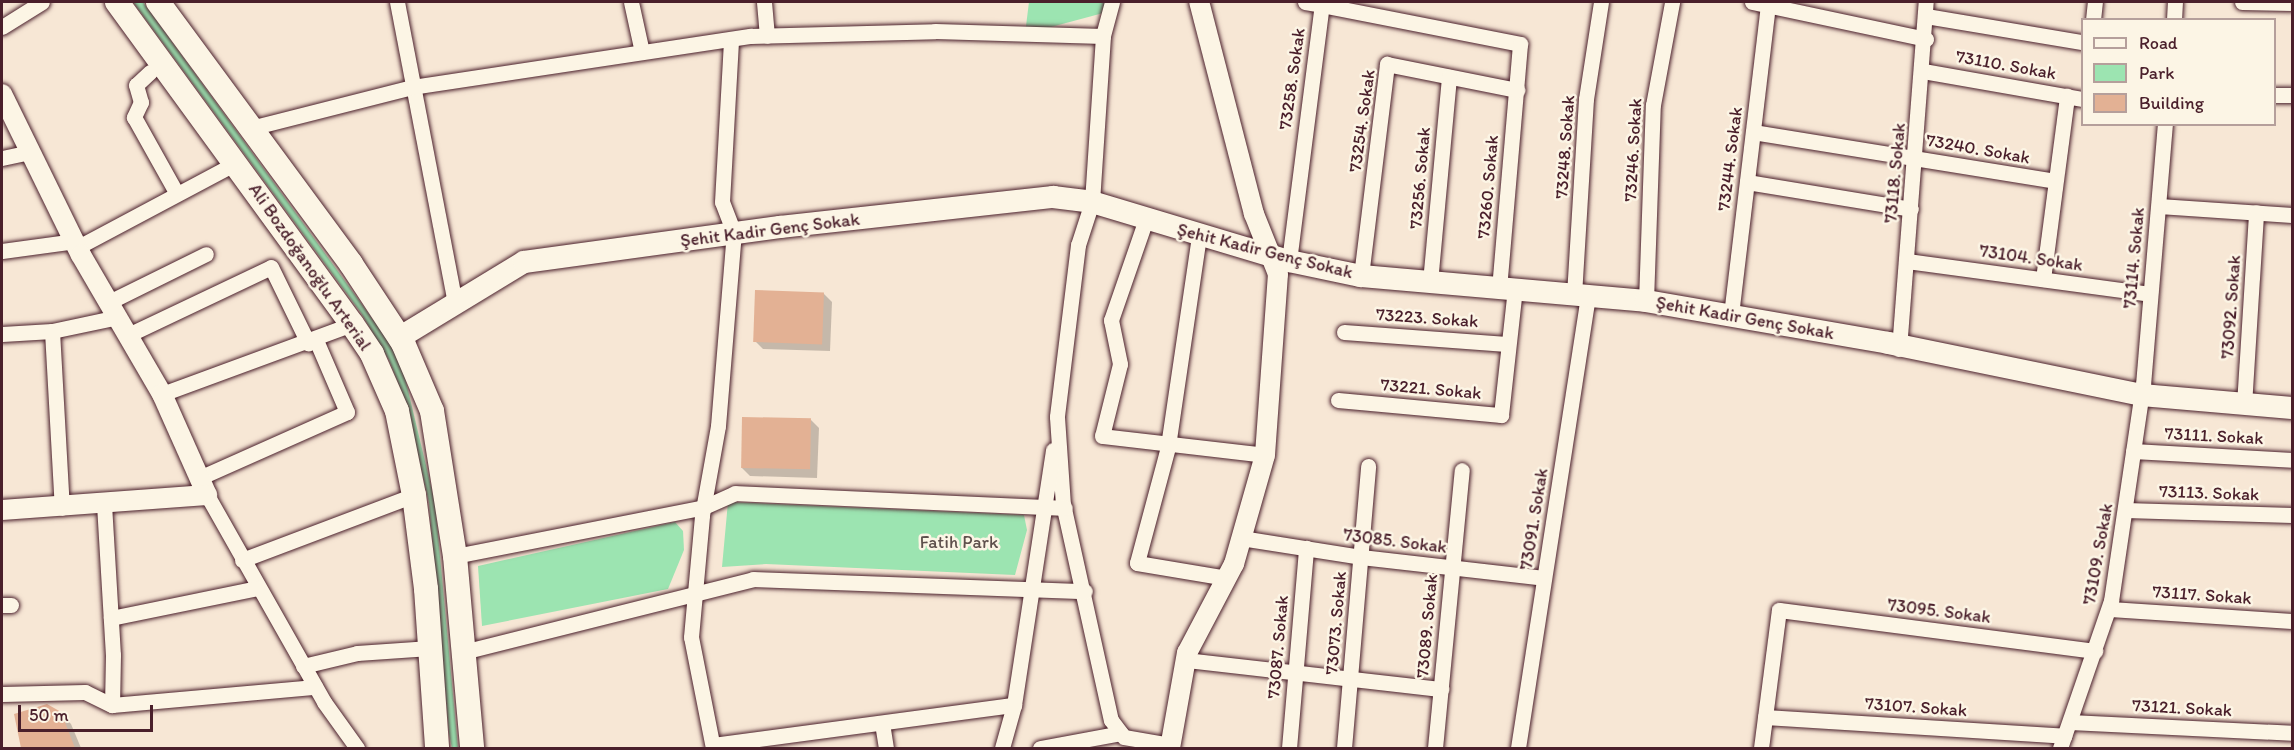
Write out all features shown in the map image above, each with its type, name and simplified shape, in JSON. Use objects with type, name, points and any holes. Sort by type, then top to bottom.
[{"type":"main road","name":"Ali Bozdoğanoğlu Arterial","points":[[117,2],[352,324],[372,354],[397,411],[414,495],[430,648],[437,748]]},
{"type":"main road","name":"Ali Bozdoğanoğlu Arterial","points":[[158,2],[251,128],[399,338],[432,411],[455,556],[472,748]]},
{"type":"main road","name":"Şehit Kadir Genç Sokak","points":[[399,338],[524,262],[734,233],[1053,197],[1092,202],[1199,236],[1361,276],[1646,301],[1888,344],[1899,349],[2141,395],[2292,408]]},
{"type":"street","points":[[2,27],[42,2]]},
{"type":"street","points":[[397,2],[455,304]]},
{"type":"street","points":[[631,2],[642,52]]},
{"type":"street","points":[[764,2],[767,36]]},
{"type":"street","points":[[1002,748],[1014,705],[1058,421],[1078,245],[1092,202],[1102,36],[1112,2]]},
{"type":"street","points":[[1058,421],[1065,508],[1085,591],[1111,720],[1121,733],[1138,741],[1170,747],[1186,660],[1227,578],[1265,455],[1281,258],[1254,214],[1199,2]]},
{"type":"street","points":[[1305,2],[1378,9],[1520,44],[1517,90]]},
{"type":"street","name":"73248. Sokak","points":[[1581,296],[1586,99],[1601,2]]},
{"type":"street","name":"73246. Sokak","points":[[1646,301],[1653,105],[1672,2]]},
{"type":"street","points":[[1752,2],[1926,39]]},
{"type":"street","points":[[2093,18],[2095,2]]},
{"type":"street","points":[[2174,18],[2175,2]]},
{"type":"street","points":[[2241,2],[2292,3]]},
{"type":"street","name":"73258. Sokak","points":[[1281,258],[1322,5]]},
{"type":"street","name":"73244. Sokak","points":[[1731,315],[1768,6]]},
{"type":"street","points":[[1926,9],[2081,42]]},
{"type":"street","name":"73118. Sokak","points":[[1899,349],[1926,39],[1926,9]]},
{"type":"street","points":[[251,128],[412,87],[731,39],[935,32],[1102,36]]},
{"type":"street","points":[[731,39],[722,202],[734,233],[718,426],[704,507],[691,637],[713,747],[1014,705]]},
{"type":"street","name":"73254. Sokak","points":[[1361,276],[1387,64],[1517,90]]},
{"type":"street","name":"73110. Sokak","points":[[1923,71],[2075,98]]},
{"type":"street","points":[[150,72],[136,85],[141,102],[135,117],[176,192]]},
{"type":"street","name":"73256. Sokak","points":[[1430,282],[1449,76]]},
{"type":"street","name":"73260. Sokak","points":[[1507,288],[1517,90]]},
{"type":"street","points":[[2,94],[76,244],[162,394],[203,486],[257,588],[315,687],[357,748]]},
{"type":"street","points":[[2276,95],[2292,95]]},
{"type":"street","points":[[2043,279],[2055,181],[2075,98]]},
{"type":"street","name":"73114. Sokak","points":[[2141,395],[2165,126]]},
{"type":"street","name":"73240. Sokak","points":[[1753,132],[2055,181]]},
{"type":"street","points":[[2,158],[31,152]]},
{"type":"street","points":[[2,251],[76,244],[236,163]]},
{"type":"street","points":[[1747,183],[1911,209]]},
{"type":"street","points":[[2159,206],[2292,215]]},
{"type":"street","name":"73092. Sokak","points":[[2244,405],[2256,212]]},
{"type":"street","points":[[1146,219],[1111,320],[1120,364],[1102,436],[1168,447],[1265,455]]},
{"type":"street","points":[[1199,236],[1168,447],[1137,563],[1227,578]]},
{"type":"street","points":[[2,334],[52,331],[113,309],[206,254]]},
{"type":"street","name":"73104. Sokak","points":[[1907,261],[2150,294]]},
{"type":"street","points":[[2,510],[104,504],[203,486],[347,412],[271,267],[128,335]]},
{"type":"street","name":"73221. Sokak","points":[[1338,400],[1501,415],[1507,344],[1507,288]]},
{"type":"street","name":"73091. Sokak","points":[[1518,748],[1544,578],[1581,296]]},
{"type":"street","points":[[162,394],[312,342],[352,324]]},
{"type":"street","points":[[52,331],[62,508]]},
{"type":"street","name":"73223. Sokak","points":[[1344,332],[1507,344]]},
{"type":"street","name":"73109. Sokak","points":[[2064,735],[2110,609],[2141,395]]},
{"type":"street","name":"73111. Sokak","points":[[2133,452],[2292,460]]},
{"type":"street","name":"73073. Sokak","points":[[1344,748],[1368,466]]},
{"type":"street","name":"73089. Sokak","points":[[1435,748],[1462,470]]},
{"type":"street","points":[[455,556],[704,507],[735,493],[1065,508]]},
{"type":"street","points":[[242,560],[414,495]]},
{"type":"street","points":[[104,504],[111,618],[112,705]]},
{"type":"street","name":"73113. Sokak","points":[[2125,510],[2292,515]]},
{"type":"street","name":"73085. Sokak","points":[[1241,538],[1361,557],[1544,578]]},
{"type":"street","name":"73087. Sokak","points":[[1289,748],[1306,548]]},
{"type":"street","points":[[463,652],[695,596],[753,579],[1085,591]]},
{"type":"street","points":[[111,618],[257,588]]},
{"type":"street","name":"73117. Sokak","points":[[2110,609],[2292,621]]},
{"type":"street","name":"73095. Sokak","points":[[1765,717],[1779,610],[2095,651]]},
{"type":"street","points":[[303,666],[357,653],[430,648]]},
{"type":"street","points":[[1186,660],[1295,675],[1441,689]]},
{"type":"street","points":[[2,694],[85,692],[112,705],[315,687]]},
{"type":"street","points":[[1761,748],[1765,717]]},
{"type":"street","name":"73107. Sokak","points":[[1765,717],[2064,735]]},
{"type":"street","points":[[882,723],[886,748]]},
{"type":"street","points":[[1040,748],[1121,733]]},
{"type":"street","name":"73121. Sokak","points":[[2064,735],[2292,733]]},
{"type":"green space","points":[[133,2],[143,2],[400,357],[435,503],[458,748],[452,748],[449,734],[429,503],[406,403],[389,360],[361,313]]},
{"type":"green space","points":[[1029,2],[1111,2],[1107,12],[1025,34]]},
{"type":"green space","name":"Fatih Park","points":[[728,502],[1024,515],[1027,530],[1015,575],[766,564],[722,567]]},
{"type":"green space","points":[[675,522],[683,531],[684,550],[668,589],[482,626],[478,566]]},
{"type":"building","points":[[755,290],[824,292],[822,344],[753,342]]},
{"type":"building","points":[[742,417],[811,418],[810,469],[741,468]]},
{"type":"building","points":[[47,704],[61,712],[75,748],[21,748],[14,714]]}]
